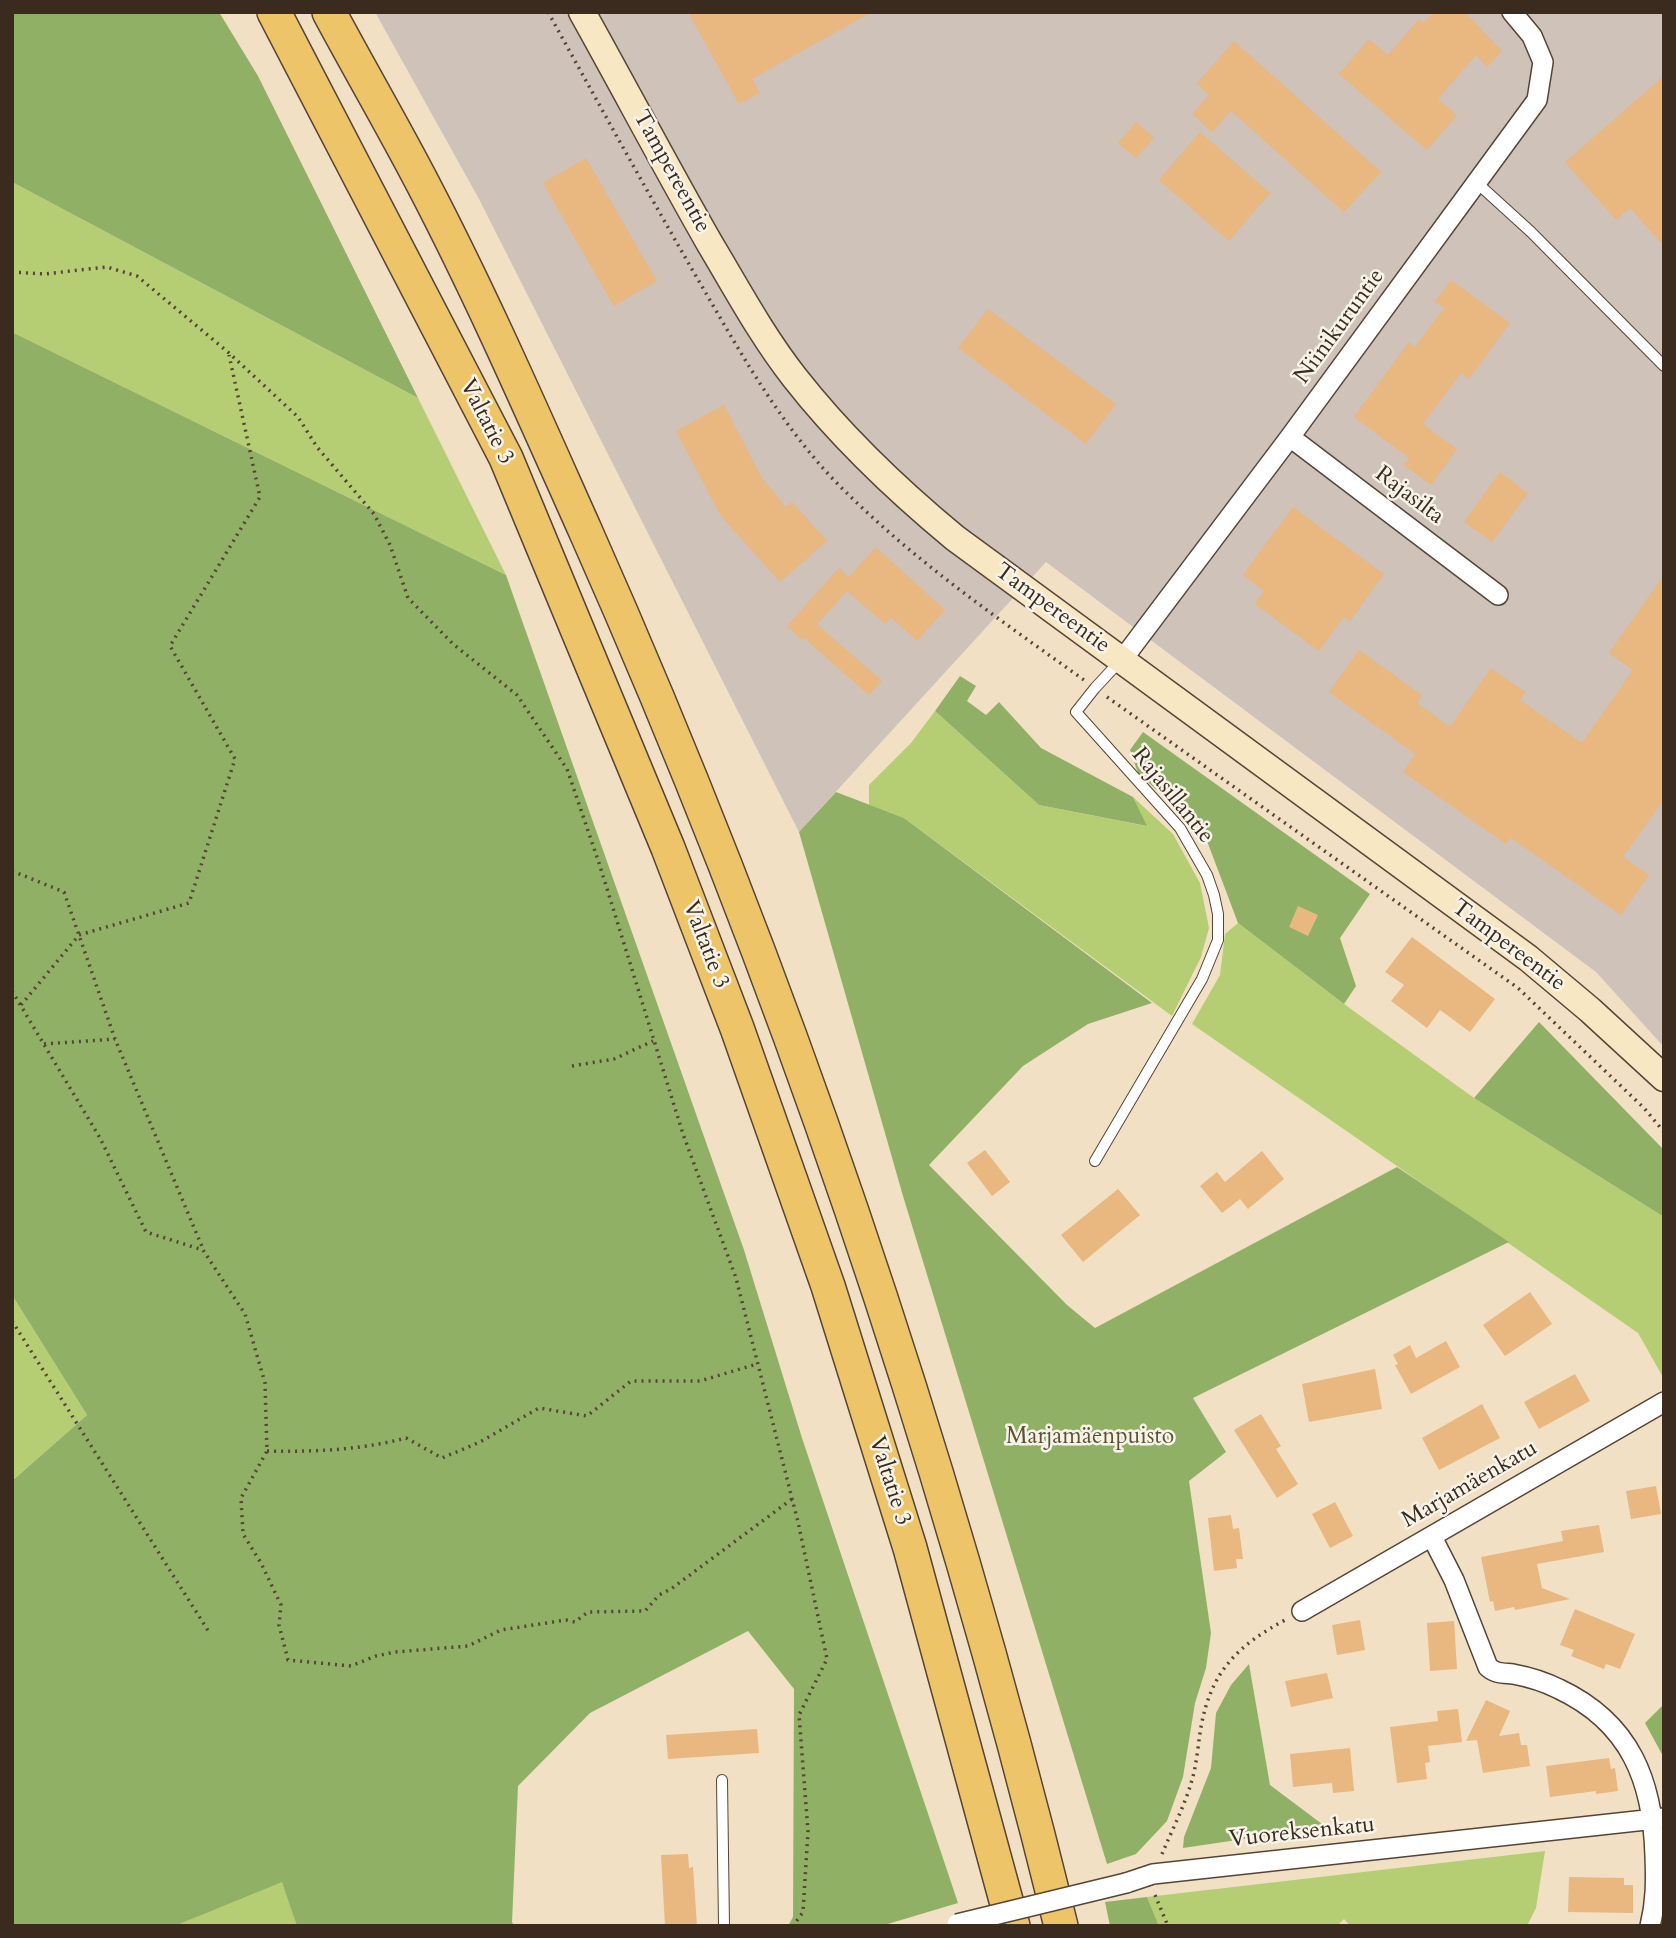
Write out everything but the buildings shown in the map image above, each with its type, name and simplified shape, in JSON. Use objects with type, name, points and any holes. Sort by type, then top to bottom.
[{"type":"highway","name":"Valtatie 3","points":[[274,12],[506,458],[668,848],[737,1028],[832,1299],[910,1548],[1013,1926]]},
{"type":"highway","name":"Valtatie 3","points":[[329,12],[424,186],[492,323],[629,630],[711,829],[781,1012],[876,1285],[955,1534],[1061,1926]]},
{"type":"main road","name":"Tampereentie","points":[[582,12],[674,181],[743,300],[802,387],[845,438],[906,498],[955,538],[1528,958],[1664,1078]]},
{"type":"street","name":"Niinikuruntie","points":[[1122,660],[1290,437],[1537,100],[1544,62],[1532,36],[1512,12]]},
{"type":"street","name":"Rajasilta","points":[[1290,437],[1498,595]]},
{"type":"street","name":"Marjamäenkatu","points":[[1301,1611],[1664,1402]]},
{"type":"street","points":[[1432,1537],[1454,1580],[1488,1667],[1498,1673],[1537,1680],[1559,1689],[1598,1714],[1615,1731],[1636,1763],[1659,1818],[1657,1888],[1650,1926]]},
{"type":"street","name":"Vuoreksenkatu","points":[[954,1925],[1126,1883],[1153,1882],[1659,1818]]},
{"type":"lane","points":[[1476,182],[1531,232],[1664,366]]},
{"type":"lane","name":"Rajasillantie","points":[[1095,1161],[1202,979],[1218,940],[1218,914],[1214,895],[1195,852],[1180,828],[1076,712],[1122,660]]},
{"type":"lane","points":[[722,1780],[724,1926]]},
{"type":"path","points":[[12,272],[44,274],[107,267],[137,276],[229,354],[298,417],[317,447],[374,514],[390,545],[408,598],[453,644],[517,695],[567,769],[683,1134],[736,1278],[792,1499],[827,1659],[799,1716],[808,1832],[803,1912],[793,1926]]},
{"type":"path","points":[[21,1004],[79,935],[189,903],[235,759],[170,646],[260,497],[229,354]]},
{"type":"path","points":[[12,872],[64,892],[116,1039],[203,1250],[245,1314],[265,1383],[267,1451],[241,1499],[243,1534],[261,1563],[281,1605],[279,1625],[288,1660],[351,1666],[395,1652],[468,1646],[500,1630],[556,1621],[575,1622],[588,1612],[645,1611],[659,1595],[671,1589],[792,1499]]},
{"type":"path","points":[[12,990],[100,1138],[146,1232],[203,1250]]},
{"type":"path","points":[[44,1044],[116,1039]]},
{"type":"path","points":[[572,1066],[614,1059],[653,1041]]},
{"type":"path","points":[[12,1321],[209,1632]]},
{"type":"path","points":[[267,1451],[321,1452],[377,1446],[406,1438],[442,1458],[480,1442],[540,1408],[587,1416],[631,1381],[700,1381],[757,1364]]},
{"type":"path","points":[[1168,1926],[1153,1882],[1192,1779],[1201,1724],[1216,1678],[1231,1660],[1265,1631],[1301,1611]]},
{"type":"shaded area","points":[[375,12],[1664,12],[1664,1047],[1596,972],[1046,562],[799,832],[479,199]]},
{"type":"green space","points":[[12,12],[219,12],[258,76],[418,398],[12,182]]},
{"type":"green space","points":[[12,182],[418,398],[506,575],[12,332]]},
{"type":"green space","points":[[12,332],[506,575],[744,1250],[802,1438],[958,1903],[881,1926],[788,1926],[793,1917],[794,1689],[748,1631],[590,1713],[518,1786],[512,1922],[514,1926],[297,1926],[282,1882],[175,1926],[12,1926],[12,1481],[87,1415],[12,1295]]},
{"type":"green space","points":[[960,676],[976,686],[967,701],[986,715],[999,702],[1041,748],[1133,797],[1147,826],[1039,805],[935,711]]},
{"type":"green space","points":[[935,711],[1039,805],[1146,826],[1133,797],[1173,834],[1200,883],[1209,928],[1201,957],[1172,1016],[904,818],[869,805],[869,785],[911,743]]},
{"type":"green space","points":[[1143,732],[1370,894],[1340,938],[1356,986],[1344,1004],[1238,923],[1204,833],[1138,773],[1130,750]]},
{"type":"green space","name":"Marjamäenpuisto","points":[[836,792],[904,818],[1152,1003],[1088,1024],[1023,1066],[929,1165],[1067,1305],[1095,1328],[1397,1167],[1509,1242],[1193,1398],[1226,1452],[1189,1481],[1211,1633],[1206,1668],[1195,1703],[1183,1777],[1167,1821],[1136,1854],[1107,1864],[903,1196],[799,832]]},
{"type":"green space","points":[[1238,923],[1474,1098],[1664,1217],[1664,1379],[1638,1333],[1192,1024],[1220,975],[1225,934]]},
{"type":"green space","points":[[1539,1022],[1664,1150],[1664,1217],[1474,1098]]},
{"type":"green space","points":[[12,1295],[87,1415],[12,1481]]},
{"type":"green space","points":[[1249,1664],[1270,1785],[1326,1827],[1183,1848],[1184,1837],[1211,1768],[1216,1713],[1231,1685]]},
{"type":"green space","points":[[1664,1704],[1664,1758],[1645,1723]]},
{"type":"green space","points":[[1545,1851],[1536,1908],[1527,1926],[1350,1926],[1344,1919],[1337,1926],[1159,1926],[1147,1897]]},
{"type":"green space","points":[[283,1881],[297,1926],[175,1926]]},
{"type":"green space","points":[[1147,1897],[1159,1926],[1110,1926],[1105,1902]]}]
